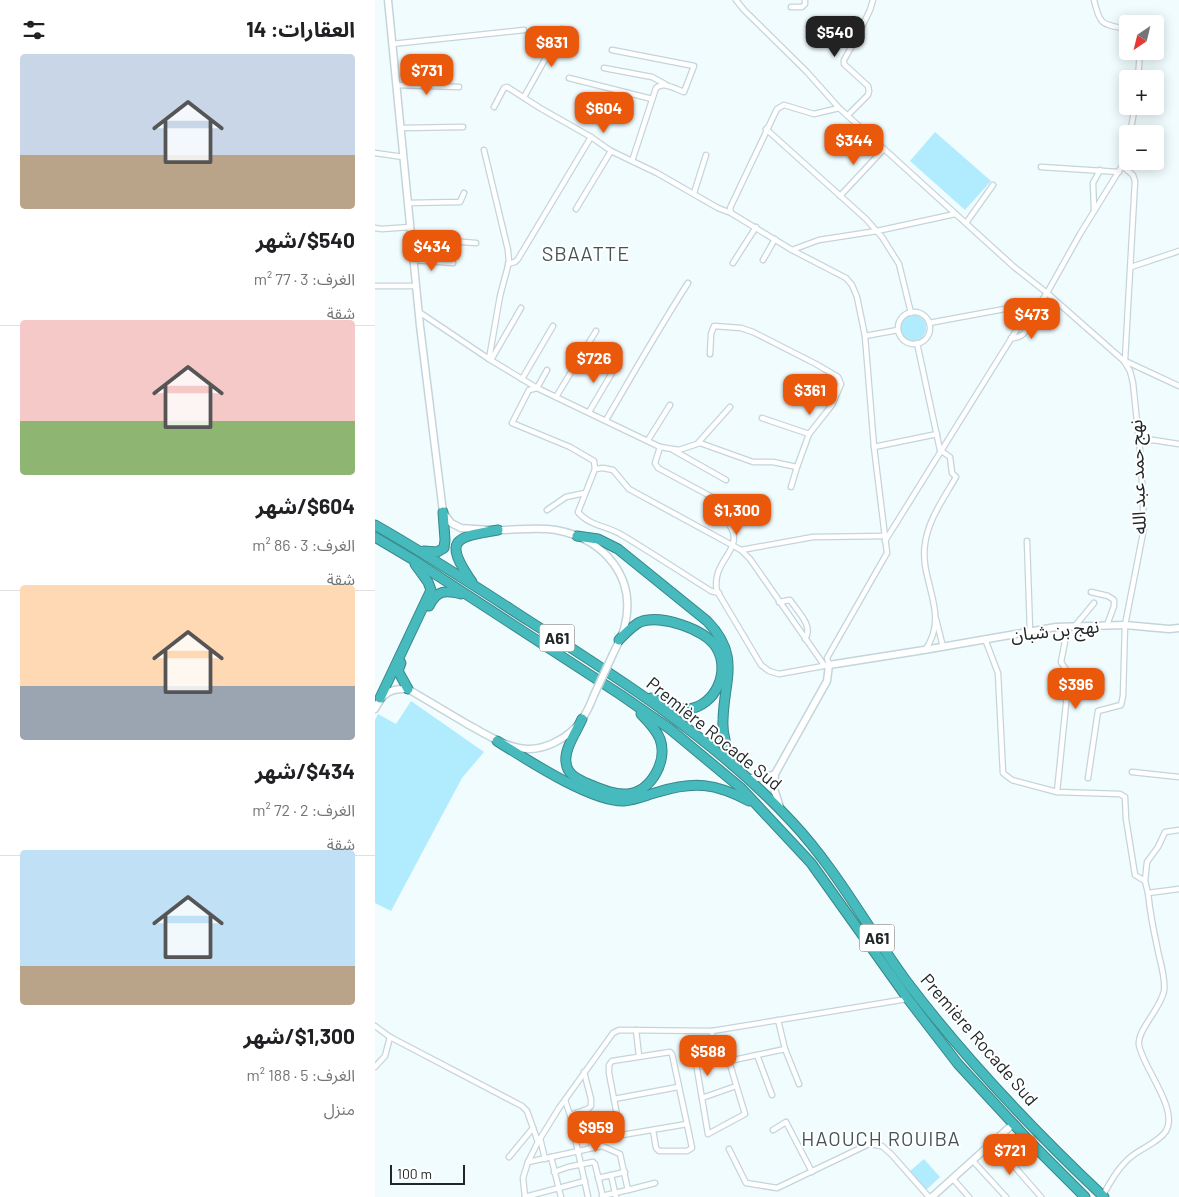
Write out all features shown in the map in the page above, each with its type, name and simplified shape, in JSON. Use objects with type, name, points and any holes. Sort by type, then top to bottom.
[{"type":"highway","points":[[420,550],[437,552],[444,548],[443,512]]},
{"type":"highway","name":"Première Rocade Sud","points":[[375,525],[420,550],[586,656],[688,729],[747,778],[781,811],[823,858],[906,980],[954,1042],[1038,1133],[1104,1196]]},
{"type":"highway","points":[[475,586],[458,561],[455,550],[457,545],[465,537],[498,530]]},
{"type":"highway","points":[[577,536],[588,536],[598,539],[618,549],[718,632],[725,645],[728,660],[729,672],[723,711],[723,730],[733,766]]},
{"type":"highway","name":"Première Rocade Sud","points":[[375,538],[621,695],[677,735],[741,788],[811,863],[958,1064],[1013,1124],[1085,1197]]},
{"type":"highway","points":[[380,698],[431,590],[428,582],[412,560]]},
{"type":"highway","points":[[408,690],[398,671],[433,599],[439,593],[448,591],[468,596]]},
{"type":"highway","points":[[619,640],[640,622],[658,620],[671,622],[687,627],[709,639],[716,646],[721,657],[720,681],[716,691],[700,706],[687,709],[676,708],[638,692]]},
{"type":"highway","points":[[582,719],[566,756],[567,769],[571,774],[575,778],[602,790],[618,794],[628,794],[644,787],[650,781],[661,762],[660,739],[650,723],[621,695]]},
{"type":"highway","points":[[497,741],[547,771],[601,797],[624,801],[672,788],[702,785],[719,788],[758,806]]},
{"type":"main road","points":[[375,708],[380,698],[390,691],[397,689],[408,690],[497,741],[520,748],[537,748],[558,740],[575,728],[595,695],[624,629],[627,608],[627,596],[621,575],[615,564],[602,550],[591,542],[555,530],[461,528],[451,523],[443,512],[418,312],[388,0]]},
{"type":"main road","name":"نهج بن شبان","points":[[826,665],[1067,626],[1125,625],[1169,629],[1179,628]]},
{"type":"main road","points":[[781,811],[775,797],[775,774],[827,681],[826,665]]},
{"type":"main road","points":[[747,778],[764,778],[775,774]]},
{"type":"main road","points":[[930,1197],[994,1143],[1013,1124]]},
{"type":"street","points":[[736,0],[807,72],[839,108],[883,150],[1013,266],[1124,360],[1179,386]]},
{"type":"street","points":[[791,7],[802,7],[805,4],[805,0]]},
{"type":"street","points":[[848,115],[868,95],[869,91],[868,86],[844,64],[844,60],[858,35],[873,0]]},
{"type":"street","points":[[1094,0],[1099,19],[1104,24],[1119,28]]},
{"type":"street","points":[[524,97],[562,29]]},
{"type":"street","points":[[393,44],[524,30]]},
{"type":"street","points":[[604,68],[652,77],[684,92],[694,66],[611,50]]},
{"type":"street","points":[[569,78],[652,98]]},
{"type":"street","points":[[632,161],[656,88],[659,85],[665,84]]},
{"type":"street","points":[[396,85],[459,87]]},
{"type":"street","points":[[494,107],[506,87],[591,136],[611,151],[694,193],[718,208],[731,213],[792,250],[841,275],[852,285],[857,297],[865,336],[874,446],[887,553],[836,640],[827,658],[826,665]]},
{"type":"street","points":[[731,213],[730,208],[777,109],[784,105],[815,114],[839,108]]},
{"type":"street","points":[[400,128],[463,128]]},
{"type":"street","points":[[766,130],[877,231],[899,264],[911,314]]},
{"type":"street","points":[[508,264],[515,262],[518,258],[591,136]]},
{"type":"street","points":[[484,150],[508,250],[508,264],[500,296],[490,360]]},
{"type":"street","points":[[840,196],[883,150]]},
{"type":"street","points":[[576,209],[611,151]]},
{"type":"street","points":[[375,153],[403,157]]},
{"type":"street","points":[[694,193],[706,156]]},
{"type":"street","points":[[886,538],[1011,338],[1047,293],[1094,211],[1119,172],[1041,167]]},
{"type":"street","points":[[1094,211],[1093,183],[1100,170]]},
{"type":"street","points":[[1124,360],[1135,181],[1133,175],[1127,170]]},
{"type":"street","points":[[966,223],[993,186]]},
{"type":"street","points":[[408,203],[460,202],[464,193]]},
{"type":"street","points":[[792,250],[819,240],[877,231],[955,214]]},
{"type":"street","points":[[733,263],[755,227]]},
{"type":"street","points":[[375,228],[382,230],[410,228]]},
{"type":"street","points":[[411,238],[476,243]]},
{"type":"street","points":[[763,260],[775,239]]},
{"type":"street","points":[[1131,267],[1179,251]]},
{"type":"street","points":[[413,260],[453,264]]},
{"type":"street","points":[[606,420],[635,372],[644,353],[688,283]]},
{"type":"street","points":[[375,286],[416,286]]},
{"type":"street","points":[[490,360],[521,308]]},
{"type":"street","points":[[929,323],[1010,308],[1028,319]]},
{"type":"street","points":[[418,312],[490,360],[537,388],[660,447],[679,450],[698,444],[705,444],[753,462],[773,462],[797,467]]},
{"type":"street","points":[[917,312],[923,315],[929,323],[928,334],[925,339],[917,343],[905,341],[898,330],[899,322],[907,314],[917,312]]},
{"type":"street","points":[[1011,338],[1018,338],[1024,335],[1028,319]]},
{"type":"street","points":[[522,379],[553,326]]},
{"type":"street","points":[[710,354],[711,334],[714,326],[741,328],[753,332],[838,377],[841,384],[836,398],[809,434],[791,487]]},
{"type":"street","points":[[865,336],[898,330]]},
{"type":"street","points":[[556,397],[596,331]]},
{"type":"street","points":[[917,343],[940,450],[950,457],[952,473],[956,477],[933,518],[925,544],[924,555],[943,647]]},
{"type":"street","name":"نهج حمد عبد الله","points":[[1088,778],[1098,711],[1121,705],[1123,696],[1125,625],[1144,528],[1139,442],[1133,383],[1124,360]]},
{"type":"street","points":[[589,412],[616,366]]},
{"type":"street","points":[[547,370],[537,388],[529,390],[512,423],[570,447],[594,461],[595,469],[578,512],[580,515],[596,525],[620,534],[711,591],[719,593]]},
{"type":"street","points":[[648,440],[669,405]]},
{"type":"street","points":[[698,444],[730,407]]},
{"type":"street","points":[[762,418],[809,434]]},
{"type":"street","points":[[874,446],[937,434]]},
{"type":"street","points":[[1139,442],[1153,440],[1179,444]]},
{"type":"street","points":[[660,447],[655,463],[658,468],[707,493],[719,503],[733,532],[735,537],[733,545],[717,574],[715,582],[719,593],[761,665],[769,671],[779,674],[826,665]]},
{"type":"street","points":[[671,449],[726,480]]},
{"type":"street","points":[[595,469],[613,470],[629,489],[741,550],[750,559],[805,639],[826,665]]},
{"type":"street","points":[[547,510],[566,497],[585,493]]},
{"type":"street","points":[[741,550],[813,537],[886,538]]},
{"type":"street","points":[[1027,542],[1030,631]]},
{"type":"street","points":[[1091,592],[1108,596],[1114,600],[1114,606],[1107,625]]},
{"type":"street","points":[[779,602],[790,600],[808,626],[808,635],[805,639]]},
{"type":"street","points":[[1075,626],[1094,603]]},
{"type":"street","points":[[924,650],[931,640],[936,617]]},
{"type":"street","points":[[1057,792],[1067,704],[1068,673],[1061,662],[1067,626]]},
{"type":"street","points":[[985,639],[998,673],[1003,773],[1012,780],[1057,792],[1123,795],[1125,797],[1126,819],[1135,875],[1145,881]]},
{"type":"street","points":[[1132,772],[1179,777]]},
{"type":"street","points":[[1104,1196],[1122,1166],[1132,1156],[1158,1139],[1166,1131],[1169,1122],[1163,1099],[1141,1055],[1139,1038],[1159,1006],[1164,989],[1145,881],[1147,862],[1165,832],[1179,830]]},
{"type":"street","points":[[1148,893],[1179,889]]},
{"type":"street","points":[[585,1181],[525,1197],[523,1178],[528,1162],[539,1140],[584,1072],[613,1033],[619,1030],[712,1031],[908,998]]},
{"type":"street","points":[[778,1020],[785,1048],[799,1084]]},
{"type":"street","points":[[375,1026],[390,1037],[522,1106],[527,1111],[545,1158]]},
{"type":"street","points":[[636,1030],[639,1056]]},
{"type":"street","points":[[712,1031],[713,1058]]},
{"type":"street","points":[[375,1067],[385,1056],[390,1037]]},
{"type":"street","points":[[729,1061],[745,1114],[708,1134],[696,1063],[713,1058],[729,1061],[785,1048]]},
{"type":"street","points":[[653,1130],[656,1148],[659,1151],[687,1151],[691,1148],[687,1124],[671,1053],[639,1056],[610,1062],[609,1073],[622,1135],[687,1124]]},
{"type":"street","points":[[757,1055],[772,1095]]},
{"type":"street","points":[[570,1115],[590,1108],[591,1099],[584,1072]]},
{"type":"street","points":[[614,1099],[678,1086]]},
{"type":"street","points":[[702,1098],[736,1086]]},
{"type":"street","points":[[565,1100],[588,1197]]},
{"type":"street","points":[[584,1110],[592,1147]]},
{"type":"street","points":[[773,1130],[785,1122],[812,1172]]},
{"type":"street","points":[[509,1157],[533,1128]]},
{"type":"street","points":[[994,1143],[1041,1197]]},
{"type":"street","points":[[729,1149],[746,1183],[777,1188],[869,1144],[882,1146],[893,1155],[930,1197]]},
{"type":"street","points":[[528,1162],[602,1146],[620,1154],[629,1190]]},
{"type":"street","points":[[551,1157],[561,1197]]},
{"type":"street","points":[[973,1161],[1006,1197]]},
{"type":"street","points":[[554,1172],[581,1164],[595,1163],[603,1196],[616,1195],[655,1183]]},
{"type":"street","points":[[598,1178],[625,1172]]},
{"type":"street","points":[[611,1175],[616,1195]]},
{"type":"street","points":[[953,1179],[969,1197]]},
{"type":"shaded area","points":[[935,132],[991,181],[965,210],[910,161]]},
{"type":"shaded area","points":[[913,315],[922,319],[926,328],[922,337],[913,341],[904,337],[900,328],[904,319]]},
{"type":"shaded area","points":[[411,701],[484,752],[462,778],[391,911],[375,903],[375,720],[378,714],[396,724]]},
{"type":"shaded area","points":[[924,1159],[940,1177],[925,1191],[909,1172]]},
{"type":"district","name":"SBAATTE","points":[[586,254]]},
{"type":"district","name":"HAOUCH ROUIBA","points":[[881,1139]]}]
